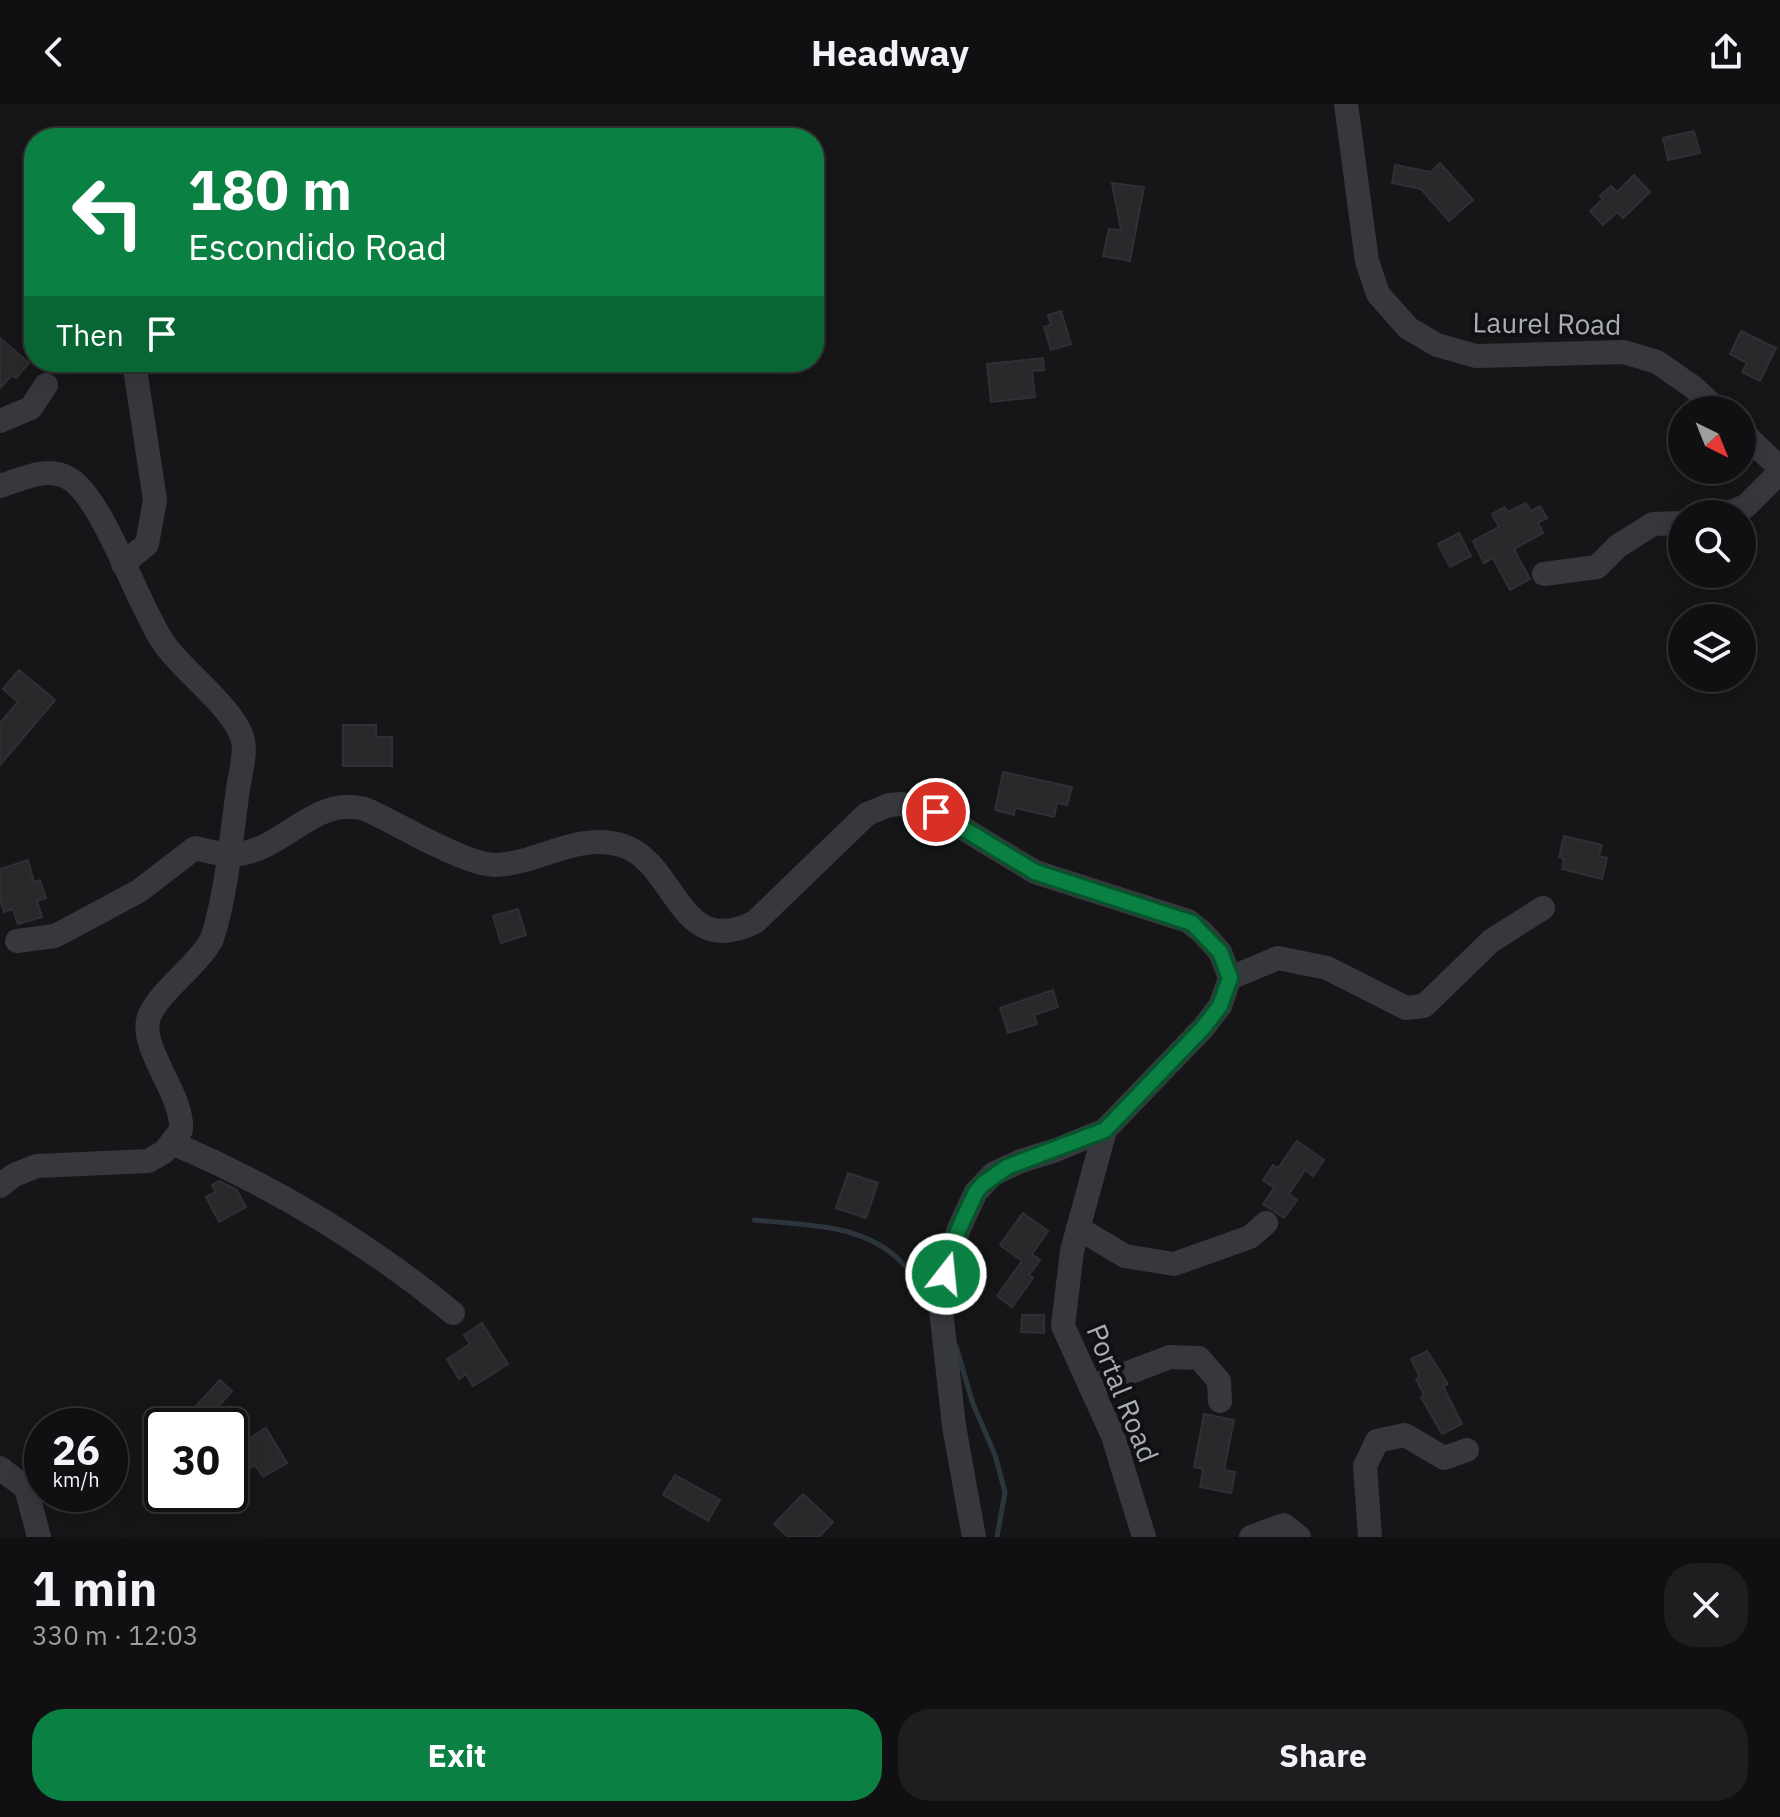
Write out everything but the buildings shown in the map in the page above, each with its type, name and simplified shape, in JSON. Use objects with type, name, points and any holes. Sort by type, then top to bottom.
[{"type":"street","name":"Laurel Road","points":[[1346,104],[1367,261],[1378,294],[1408,328],[1437,345],[1476,356],[1624,352],[1657,362],[1703,396]]},
{"type":"street","points":[[123,564],[147,544],[155,500],[136,372]]},
{"type":"street","points":[[0,421],[31,408],[46,385]]},
{"type":"street","points":[[1752,500],[1780,470],[1756,446]]},
{"type":"street","points":[[0,486],[42,473],[57,474],[70,479],[85,492],[107,529],[163,643],[237,724],[244,743],[229,855],[212,939],[149,1017],[148,1037],[178,1103],[181,1130],[164,1152],[148,1161],[37,1166],[14,1175],[0,1186]]},
{"type":"street","points":[[1544,574],[1597,567],[1618,546],[1653,524],[1668,523]]},
{"type":"street","points":[[17,941],[55,936],[139,891],[195,848],[229,855],[255,850],[282,838],[324,810],[351,805],[481,863],[507,863],[582,843],[621,845],[646,861],[700,925],[709,930],[727,932],[744,927],[766,913],[867,814],[889,805],[902,804],[950,818],[1035,872],[1192,923],[1220,952],[1230,978],[1220,1006],[1203,1028],[1105,1130],[993,1174],[976,1192],[958,1231],[940,1301],[954,1426],[974,1537]]},
{"type":"street","points":[[1230,978],[1278,958],[1327,968],[1406,1008],[1424,1006],[1491,941],[1543,908]]},
{"type":"street","name":"Portal Road","points":[[1105,1130],[1078,1228],[1063,1326],[1113,1436],[1144,1537]]},
{"type":"street","points":[[172,1143],[218,1162],[283,1197],[401,1270],[453,1313]]},
{"type":"street","points":[[1078,1228],[1125,1256],[1174,1264],[1250,1237],[1266,1223]]},
{"type":"street","points":[[1091,1387],[1170,1357],[1199,1358],[1219,1381],[1220,1401]]},
{"type":"street","points":[[1370,1537],[1365,1466],[1377,1441],[1405,1435],[1444,1458],[1467,1450]]},
{"type":"street","points":[[0,1468],[26,1488],[39,1537]]},
{"type":"street","points":[[1251,1537],[1284,1525],[1299,1537]]},
{"type":"waterway","points":[[754,1220],[814,1225],[872,1241],[889,1251],[908,1269],[931,1307]]},
{"type":"waterway","points":[[956,1346],[1005,1492],[997,1537]]},
{"type":"route","points":[[936,812],[1035,872],[1192,923],[1220,952],[1230,978],[1220,1006],[1203,1028],[1105,1130],[1007,1167],[983,1184],[976,1192],[958,1231],[946,1274]]}]
